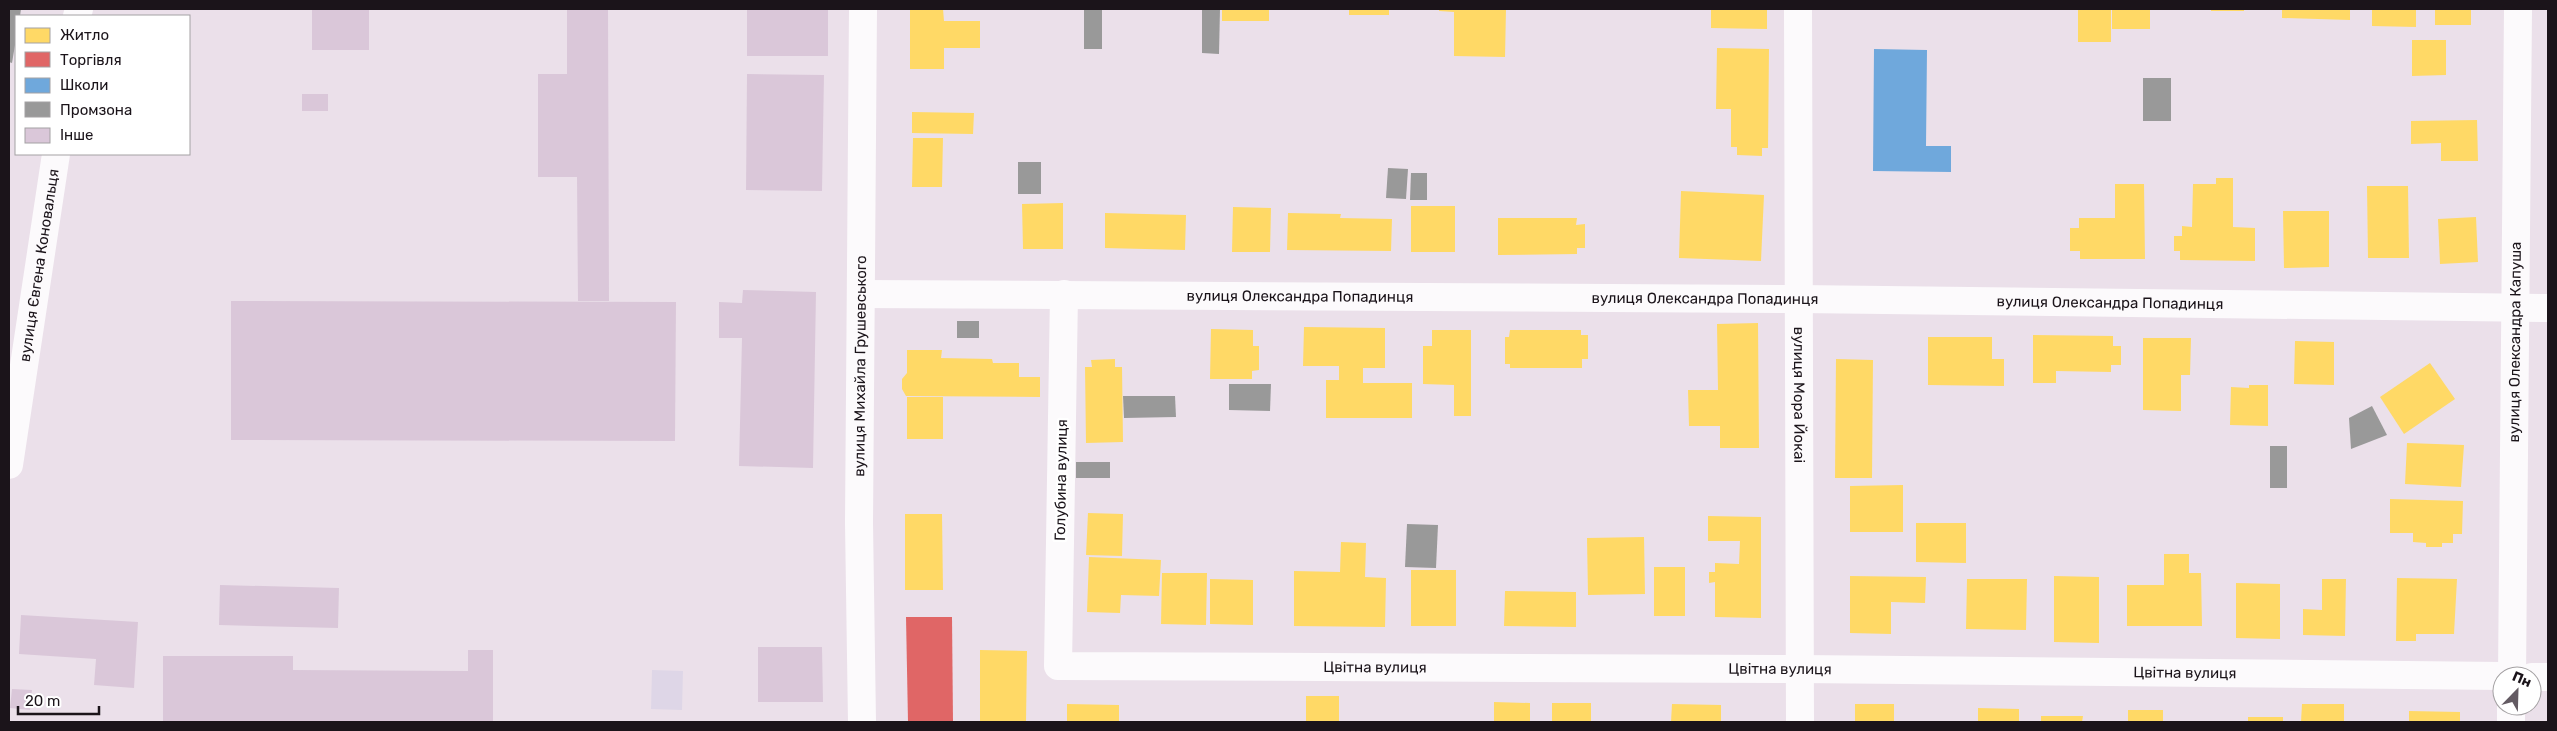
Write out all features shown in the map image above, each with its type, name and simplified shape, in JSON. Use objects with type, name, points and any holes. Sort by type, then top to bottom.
[{"type":"street","name":"вулиця Михайла Грушевського","points":[[862,722],[859,523],[863,9]]},
{"type":"street","name":"вулиця Мора Йокаі","points":[[1798,9],[1800,722]]},
{"type":"street","name":"вулиця Олександра Капуша","points":[[2512,666],[2518,9]]},
{"type":"street","name":"вулиця Євгена Коновальця","points":[[9,465],[15,378],[56,155]]},
{"type":"street","name":"вулиця Олександра Попадинця","points":[[861,294],[1798,299],[2548,308]]},
{"type":"street","name":"Голубина вулиця","points":[[1058,666],[1064,294]]},
{"type":"street","name":"Цвітна вулиця","points":[[1058,666],[1801,669],[2492,676]]},
{"type":"shaded area","points":[[652,670],[683,671],[682,710],[651,709]]},
{"type":"building: Житло","points":[[910,9],[943,9],[944,21],[980,21],[980,48],[944,48],[944,69],[910,69]]},
{"type":"building: Житло","points":[[1222,9],[1269,9],[1269,21],[1222,21]]},
{"type":"building: Житло","points":[[1349,9],[1389,9],[1389,15],[1349,15]]},
{"type":"building: Житло","points":[[1439,9],[1506,9],[1505,57],[1454,56],[1454,12],[1439,11]]},
{"type":"building: Житло","points":[[1711,9],[1767,9],[1767,29],[1711,28]]},
{"type":"building: Житло","points":[[2078,9],[2111,9],[2111,42],[2078,42]]},
{"type":"building: Житло","points":[[2112,9],[2150,9],[2150,29],[2112,29]]},
{"type":"building: Житло","points":[[2211,9],[2244,9],[2244,11],[2211,11]]},
{"type":"building: Житло","points":[[2282,9],[2350,9],[2350,20],[2282,18]]},
{"type":"building: Житло","points":[[2372,9],[2416,9],[2416,27],[2372,26]]},
{"type":"building: Житло","points":[[2435,9],[2471,9],[2471,25],[2435,25]]},
{"type":"building: Житло","points":[[2412,40],[2446,40],[2446,75],[2412,76]]},
{"type":"building: Житло","points":[[1717,48],[1769,49],[1768,148],[1762,148],[1762,156],[1737,155],[1737,147],[1731,147],[1731,109],[1716,109]]},
{"type":"building: Житло","points":[[912,112],[974,113],[973,134],[912,133]]},
{"type":"building: Житло","points":[[2477,120],[2478,161],[2441,161],[2441,143],[2411,144],[2411,121]]},
{"type":"building: Житло","points":[[913,138],[943,138],[942,187],[912,187]]},
{"type":"building: Житло","points":[[2216,178],[2233,178],[2233,227],[2255,228],[2255,261],[2180,260],[2180,251],[2174,251],[2174,236],[2182,236],[2182,226],[2192,227],[2193,184],[2216,184]]},
{"type":"building: Житло","points":[[2115,184],[2144,184],[2145,259],[2080,259],[2080,251],[2070,251],[2070,228],[2079,228],[2079,218],[2115,218]]},
{"type":"building: Житло","points":[[2367,186],[2408,186],[2409,258],[2368,258]]},
{"type":"building: Житло","points":[[1681,191],[1764,195],[1761,261],[1679,258]]},
{"type":"building: Житло","points":[[1063,203],[1063,249],[1023,249],[1022,204]]},
{"type":"building: Житло","points":[[1411,206],[1455,206],[1455,252],[1411,252]]},
{"type":"building: Житло","points":[[1233,207],[1271,208],[1270,252],[1232,252]]},
{"type":"building: Житло","points":[[2283,211],[2329,211],[2329,267],[2284,268]]},
{"type":"building: Житло","points":[[1105,213],[1186,215],[1185,250],[1105,248]]},
{"type":"building: Житло","points":[[1288,213],[1341,214],[1340,218],[1392,219],[1391,251],[1287,250]]},
{"type":"building: Житло","points":[[2476,217],[2478,262],[2440,264],[2438,219]]},
{"type":"building: Житло","points":[[1498,218],[1577,218],[1576,225],[1585,224],[1585,248],[1577,248],[1577,254],[1498,255]]},
{"type":"building: Житло","points":[[1758,323],[1759,448],[1720,448],[1720,426],[1689,426],[1688,390],[1718,390],[1717,324]]},
{"type":"building: Житло","points":[[1304,327],[1385,328],[1385,368],[1363,368],[1363,383],[1412,383],[1412,418],[1326,418],[1326,380],[1339,380],[1339,366],[1303,366]]},
{"type":"building: Житло","points":[[1211,329],[1253,330],[1253,346],[1259,346],[1259,370],[1252,371],[1252,379],[1210,379]]},
{"type":"building: Житло","points":[[1432,330],[1471,330],[1471,416],[1454,416],[1454,385],[1423,384],[1423,346],[1432,346]]},
{"type":"building: Житло","points":[[1510,330],[1581,330],[1581,335],[1588,335],[1588,359],[1582,359],[1582,368],[1510,368],[1510,364],[1505,364],[1505,337],[1509,337]]},
{"type":"building: Житло","points":[[2033,335],[2113,336],[2113,346],[2121,346],[2121,365],[2111,365],[2111,372],[2056,371],[2056,383],[2033,383]]},
{"type":"building: Житло","points":[[1928,337],[1992,337],[1992,359],[2004,359],[2004,386],[1928,385]]},
{"type":"building: Житло","points":[[2143,338],[2191,338],[2190,375],[2181,375],[2181,411],[2143,410]]},
{"type":"building: Житло","points":[[2295,341],[2334,342],[2334,385],[2294,384]]},
{"type":"building: Житло","points":[[907,350],[942,350],[941,358],[992,359],[993,363],[1019,363],[1019,377],[1040,377],[1040,397],[906,396],[902,389],[902,379],[907,373]]},
{"type":"building: Житло","points":[[1115,359],[1115,367],[1122,367],[1123,442],[1086,443],[1085,367],[1092,367],[1091,360]]},
{"type":"building: Житло","points":[[1836,359],[1873,360],[1872,478],[1835,478]]},
{"type":"building: Житло","points":[[2430,363],[2455,399],[2404,434],[2380,397]]},
{"type":"building: Житло","points":[[2249,385],[2268,385],[2268,426],[2230,425],[2231,387],[2249,388]]},
{"type":"building: Житло","points":[[907,397],[943,397],[943,439],[907,439]]},
{"type":"building: Житло","points":[[2407,443],[2464,445],[2461,487],[2405,484]]},
{"type":"building: Житло","points":[[1903,485],[1903,532],[1850,532],[1850,486]]},
{"type":"building: Житло","points":[[2390,499],[2463,501],[2462,534],[2453,534],[2453,543],[2442,543],[2442,547],[2426,547],[2426,543],[2413,542],[2413,533],[2390,533]]},
{"type":"building: Житло","points":[[1088,513],[1123,514],[1122,556],[1086,555]]},
{"type":"building: Житло","points":[[905,514],[942,514],[943,590],[905,590]]},
{"type":"building: Житло","points":[[1708,516],[1761,517],[1761,618],[1715,617],[1715,582],[1709,583],[1709,572],[1715,572],[1715,563],[1739,564],[1740,541],[1708,541]]},
{"type":"building: Житло","points":[[1916,523],[1966,523],[1966,563],[1916,562]]},
{"type":"building: Житло","points":[[1644,537],[1645,594],[1588,595],[1587,538]]},
{"type":"building: Житло","points":[[1341,542],[1366,543],[1365,577],[1386,578],[1385,627],[1294,626],[1294,571],[1340,572]]},
{"type":"building: Житло","points":[[2164,554],[2189,554],[2189,573],[2201,573],[2202,626],[2127,626],[2127,585],[2164,585]]},
{"type":"building: Житло","points":[[1089,557],[1161,560],[1159,596],[1121,595],[1120,613],[1087,612]]},
{"type":"building: Житло","points":[[1654,567],[1685,567],[1685,616],[1654,616]]},
{"type":"building: Житло","points":[[1411,570],[1456,570],[1456,626],[1411,626]]},
{"type":"building: Житло","points":[[1162,573],[1207,573],[1206,625],[1161,624]]},
{"type":"building: Житло","points":[[1850,576],[1926,577],[1925,603],[1891,602],[1891,634],[1850,633]]},
{"type":"building: Житло","points":[[2054,576],[2099,577],[2099,643],[2054,642]]},
{"type":"building: Житло","points":[[2397,578],[2457,579],[2454,634],[2416,634],[2416,641],[2396,641]]},
{"type":"building: Житло","points":[[1210,579],[1253,580],[1253,625],[1210,624]]},
{"type":"building: Житло","points":[[1967,579],[2027,579],[2026,630],[1966,629]]},
{"type":"building: Житло","points":[[2322,579],[2346,579],[2345,636],[2303,635],[2303,609],[2322,610]]},
{"type":"building: Житло","points":[[2236,583],[2280,584],[2280,639],[2236,638]]},
{"type":"building: Житло","points":[[1505,591],[1576,592],[1576,627],[1504,626]]},
{"type":"building: Житло","points":[[980,650],[1027,651],[1026,722],[980,722]]},
{"type":"building: Житло","points":[[1306,696],[1339,696],[1339,722],[1306,722]]},
{"type":"building: Житло","points":[[1494,702],[1530,703],[1530,722],[1494,722]]},
{"type":"building: Житло","points":[[1552,703],[1591,703],[1591,722],[1552,722]]},
{"type":"building: Житло","points":[[1067,704],[1119,705],[1119,722],[1067,722]]},
{"type":"building: Житло","points":[[1672,704],[1721,705],[1721,722],[1671,722]]},
{"type":"building: Житло","points":[[1855,704],[1894,704],[1894,722],[1855,722]]},
{"type":"building: Житло","points":[[2302,704],[2344,704],[2344,722],[2301,722]]},
{"type":"building: Житло","points":[[1978,708],[2019,709],[2019,722],[1978,722]]},
{"type":"building: Житло","points":[[2128,710],[2163,710],[2163,722],[2128,722]]},
{"type":"building: Житло","points":[[2409,711],[2460,712],[2460,722],[2409,722]]},
{"type":"building: Житло","points":[[2041,716],[2083,716],[2082,722],[2041,722]]},
{"type":"building: Житло","points":[[2248,717],[2283,717],[2283,722],[2248,722]]},
{"type":"building: Торгівля","points":[[906,617],[952,617],[953,722],[908,722]]},
{"type":"building: Школи","points":[[1874,49],[1927,50],[1926,146],[1951,146],[1951,172],[1873,171]]},
{"type":"building: Промзона","points":[[9,9],[21,9],[20,15],[15,15],[15,45],[12,63],[9,62]]},
{"type":"building: Промзона","points":[[1084,9],[1102,9],[1102,49],[1084,49]]},
{"type":"building: Промзона","points":[[1202,9],[1220,9],[1219,54],[1202,53]]},
{"type":"building: Промзона","points":[[2143,78],[2171,78],[2171,121],[2143,121]]},
{"type":"building: Промзона","points":[[1018,162],[1041,162],[1041,194],[1018,194]]},
{"type":"building: Промзона","points":[[1388,168],[1408,169],[1406,199],[1386,198]]},
{"type":"building: Промзона","points":[[1411,173],[1427,173],[1427,200],[1410,200]]},
{"type":"building: Промзона","points":[[957,321],[979,321],[979,338],[957,338]]},
{"type":"building: Промзона","points":[[1229,384],[1271,384],[1270,411],[1229,410]]},
{"type":"building: Промзона","points":[[1123,396],[1175,396],[1176,417],[1124,418]]},
{"type":"building: Промзона","points":[[2372,406],[2387,435],[2351,449],[2349,418]]},
{"type":"building: Промзона","points":[[2270,446],[2287,446],[2287,488],[2270,488]]},
{"type":"building: Промзона","points":[[1076,462],[1110,462],[1110,478],[1076,478]]},
{"type":"building: Промзона","points":[[1407,524],[1438,525],[1436,568],[1405,567]]},
{"type":"building: Інше","points":[[312,9],[369,9],[369,50],[312,50]]},
{"type":"building: Інше","points":[[567,9],[608,9],[609,301],[578,301],[577,177],[538,177],[538,74],[567,74]]},
{"type":"building: Інше","points":[[747,9],[828,9],[828,56],[747,56]]},
{"type":"building: Інше","points":[[747,74],[824,75],[822,191],[746,190]]},
{"type":"building: Інше","points":[[302,94],[328,94],[328,111],[302,111]]},
{"type":"building: Інше","points":[[743,290],[816,292],[813,468],[739,466],[742,338],[719,338],[719,302],[742,303]]},
{"type":"building: Інше","points":[[231,301],[676,302],[675,441],[231,440]]},
{"type":"building: Інше","points":[[220,585],[339,588],[338,628],[219,625]]},
{"type":"building: Інше","points":[[21,615],[138,622],[134,688],[94,685],[96,659],[19,654]]},
{"type":"building: Інше","points":[[758,647],[822,647],[823,702],[758,702]]},
{"type":"building: Інше","points":[[468,650],[493,650],[493,722],[163,722],[163,656],[293,656],[293,670],[468,671]]},
{"type":"building: Інше","points":[[12,689],[32,690],[30,710],[10,708]]}]
